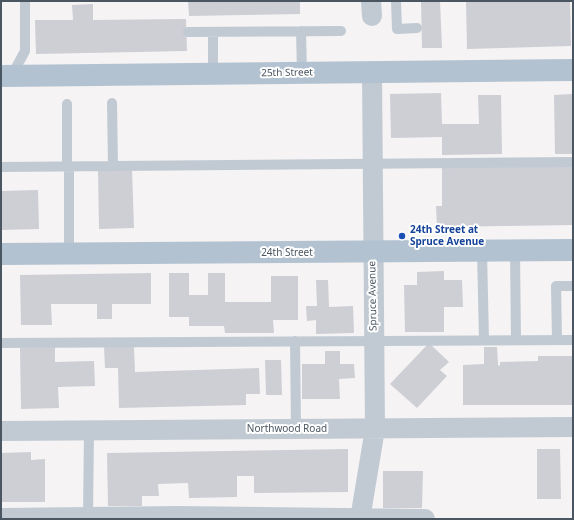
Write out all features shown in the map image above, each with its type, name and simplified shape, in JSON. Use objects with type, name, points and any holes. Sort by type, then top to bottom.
[{"type":"main road","name":"25th Street","points":[[6,76],[573,70]]},
{"type":"main road","name":"24th Street","points":[[1,254],[573,250]]},
{"type":"street","name":"Spruce Avenue","points":[[360,518],[375,429],[372,72]]},
{"type":"street","name":"Northwood Road","points":[[1,431],[573,427]]},
{"type":"street","points":[[1,518],[88,517],[425,519]]},
{"type":"lane","points":[[6,76],[25,51],[26,1]]},
{"type":"lane","points":[[396,1],[397,29],[417,28]]},
{"type":"lane","points":[[188,32],[342,31]]},
{"type":"lane","points":[[212,32],[212,74]]},
{"type":"lane","points":[[301,32],[302,73]]},
{"type":"lane","points":[[112,103],[113,166]]},
{"type":"lane","points":[[67,104],[69,254]]},
{"type":"lane","points":[[1,167],[573,162]]},
{"type":"lane","points":[[482,251],[484,340]]},
{"type":"lane","points":[[514,251],[516,340]]},
{"type":"lane","points":[[556,340],[556,286],[573,286]]},
{"type":"lane","points":[[1,343],[573,340]]},
{"type":"lane","points":[[295,342],[296,429]]},
{"type":"lane","points":[[88,517],[89,431]]},
{"type":"building","points":[[188,1],[300,1],[300,14],[189,16]]},
{"type":"building","points":[[421,1],[440,1],[442,48],[422,48]]},
{"type":"building","points":[[466,1],[570,1],[571,46],[467,49]]},
{"type":"building","points":[[93,4],[93,20],[186,19],[187,51],[36,54],[35,20],[73,20],[72,5]]},
{"type":"building","points":[[441,93],[442,124],[479,124],[478,95],[501,95],[502,154],[442,155],[442,137],[391,138],[390,94]]},
{"type":"building","points":[[573,94],[573,154],[555,154],[554,95]]},
{"type":"building","points":[[573,164],[573,225],[437,227],[436,206],[442,206],[442,166]]},
{"type":"building","points":[[132,169],[134,228],[99,229],[98,170]]},
{"type":"building","points":[[38,190],[39,229],[1,230],[1,191]]},
{"type":"building","points":[[444,271],[444,280],[462,280],[463,307],[444,307],[444,332],[405,332],[404,285],[417,285],[417,272]]},
{"type":"building","points":[[151,273],[151,304],[112,304],[112,319],[97,319],[97,304],[51,304],[52,325],[21,325],[20,275]]},
{"type":"building","points":[[169,273],[189,273],[189,295],[208,295],[208,273],[225,273],[225,302],[271,302],[271,276],[298,276],[298,320],[273,320],[274,333],[225,333],[224,326],[189,326],[189,317],[169,317]]},
{"type":"building","points":[[316,280],[328,280],[329,307],[353,306],[354,333],[316,334],[316,320],[307,321],[306,306],[317,306]]},
{"type":"building","points":[[429,343],[449,362],[440,370],[447,376],[417,408],[390,384]]},
{"type":"building","points":[[55,347],[55,362],[94,361],[95,386],[58,387],[59,408],[21,409],[20,348]]},
{"type":"building","points":[[104,347],[134,347],[135,372],[259,368],[260,394],[246,394],[246,405],[119,408],[118,368],[105,368]]},
{"type":"building","points":[[484,347],[497,347],[498,365],[500,366],[500,362],[538,361],[538,356],[573,356],[573,405],[463,405],[463,365],[484,364]]},
{"type":"building","points":[[325,351],[340,351],[340,364],[354,364],[355,378],[339,379],[340,399],[302,399],[302,364],[325,364]]},
{"type":"building","points":[[265,360],[281,360],[282,395],[266,395]]},
{"type":"building","points":[[348,449],[348,492],[254,493],[254,476],[237,476],[237,497],[189,498],[188,483],[158,484],[159,496],[142,496],[142,506],[108,506],[107,453]]},
{"type":"building","points":[[537,449],[560,449],[561,499],[537,499]]},
{"type":"building","points":[[31,452],[31,460],[45,459],[45,502],[1,502],[1,453]]},
{"type":"building","points":[[383,471],[423,471],[422,508],[383,508]]},
{"type":"place","name":"24th Street at Spruce Avenue","points":[[402,236]]}]
